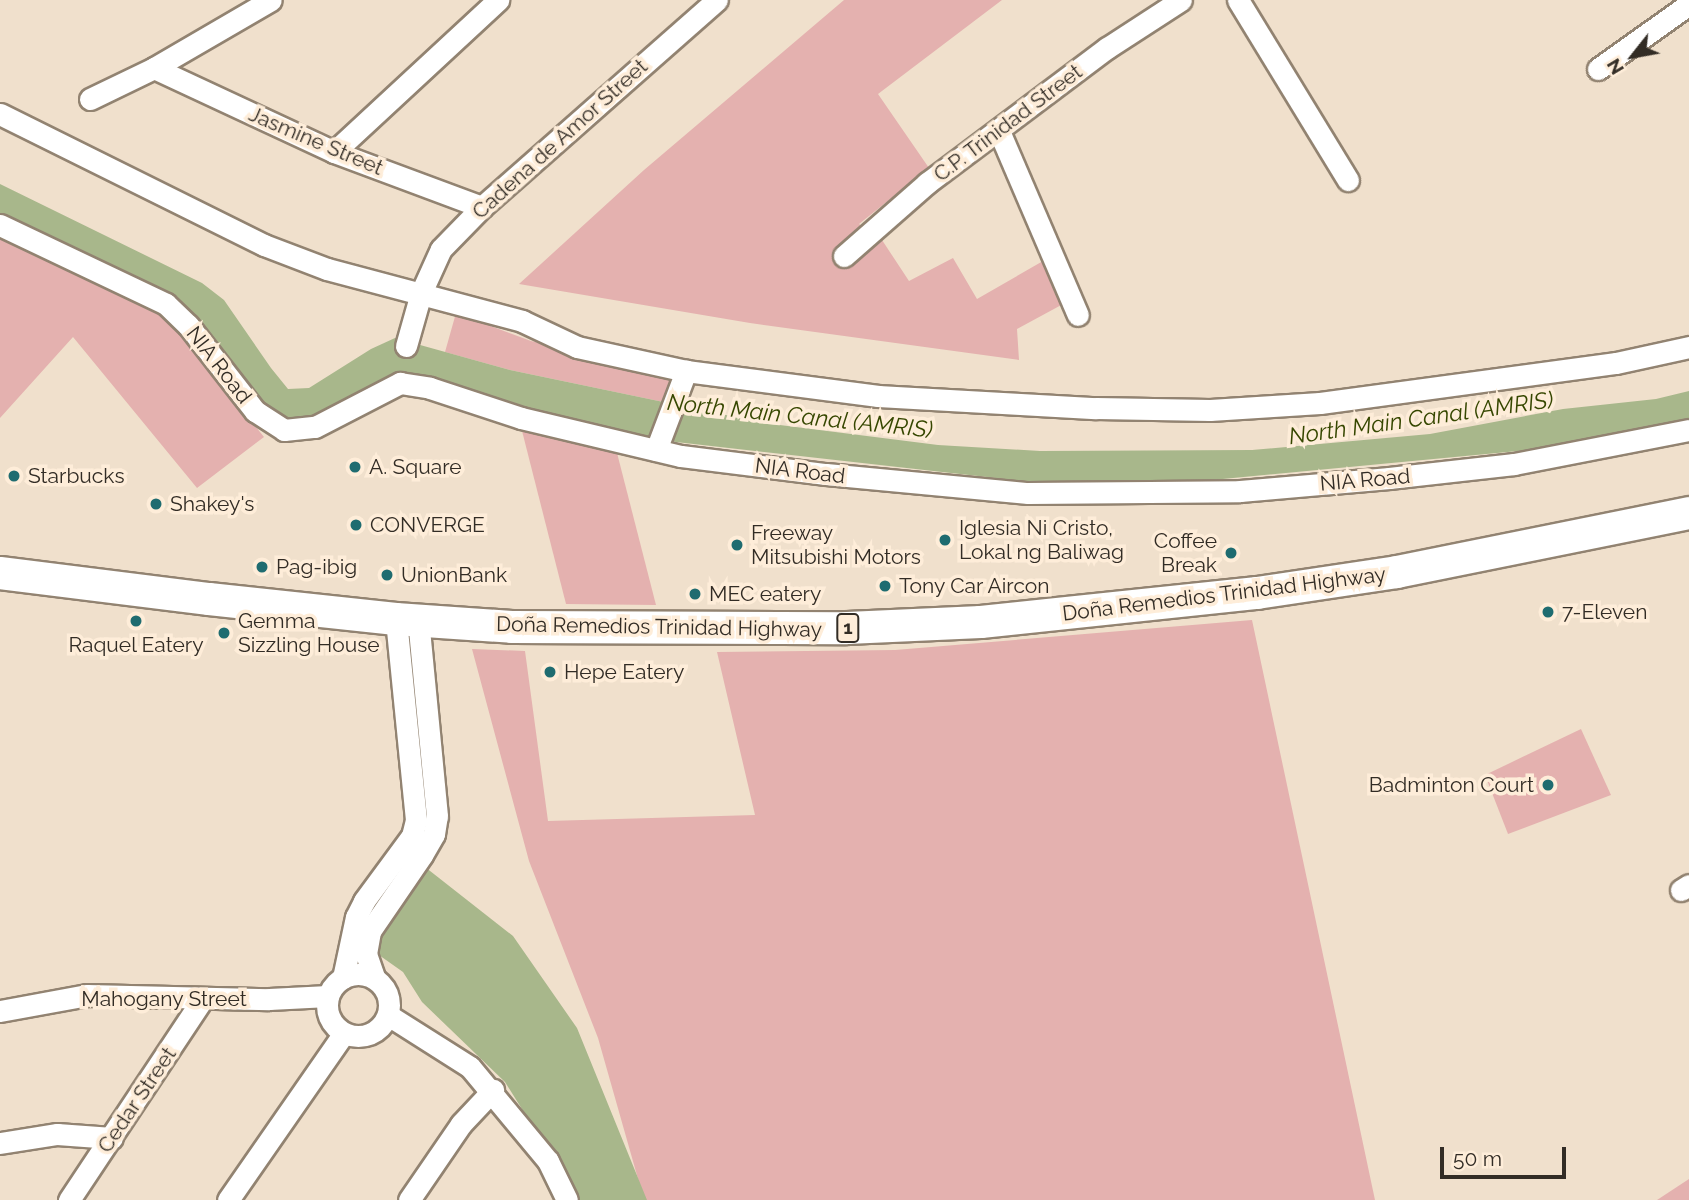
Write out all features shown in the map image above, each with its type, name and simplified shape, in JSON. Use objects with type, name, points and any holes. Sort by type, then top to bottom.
[{"type":"highway","name":"Doña Remedios Trinidad Highway","points":[[0,572],[407,619],[512,627],[680,630],[847,628],[994,621],[1257,593],[1397,572],[1689,513]]},
{"type":"street","points":[[90,99],[154,68],[271,0]]},
{"type":"street","points":[[334,152],[498,0]]},
{"type":"street","name":"Cadena de Amor Street","points":[[406,346],[421,293],[441,249],[482,207],[717,0]]},
{"type":"street","name":"C.P. Trinidad Street","points":[[844,256],[927,183],[1107,48],[1181,0]]},
{"type":"street","points":[[1238,0],[1348,180]]},
{"type":"street","points":[[1598,69],[1689,4]]},
{"type":"street","name":"Jasmine Street","points":[[154,68],[334,152],[482,207]]},
{"type":"street","points":[[0,114],[264,245],[327,269],[522,321],[577,347],[687,371],[878,396],[1096,408],[1210,410],[1320,403],[1616,363],[1689,347]]},
{"type":"street","points":[[999,131],[1078,315]]},
{"type":"street","name":"NIA Road","points":[[0,225],[166,304],[188,325],[255,411],[284,430],[315,427],[400,383],[430,388],[521,418],[826,474],[1028,493],[1241,491],[1514,464],[1689,430]]},
{"type":"street","points":[[658,444],[687,371]]},
{"type":"street","points":[[374,977],[353,974],[343,978],[334,985],[328,996],[328,1013],[332,1022],[344,1033],[368,1035],[384,1024],[388,1015],[388,994],[374,977],[366,954],[370,931],[422,855],[434,834],[437,816],[407,619]]},
{"type":"street","points":[[343,978],[356,917],[364,901],[412,836],[416,820],[407,619]]},
{"type":"street","name":"Mahogany Street","points":[[0,1011],[87,995],[203,998],[328,996]]},
{"type":"street","name":"Cedar Street","points":[[69,1200],[203,998]]},
{"type":"street","points":[[388,1015],[470,1067],[493,1090],[548,1161],[567,1200]]},
{"type":"street","points":[[228,1200],[344,1033]]},
{"type":"street","points":[[409,1200],[461,1124],[493,1090]]},
{"type":"street","points":[[0,1143],[57,1134],[112,1138]]},
{"type":"shaded area","points":[[844,0],[1002,0],[878,94],[929,168],[859,224],[882,240],[909,281],[953,258],[977,299],[1043,261],[1065,303],[1017,329],[1019,360],[750,323],[519,284],[644,170]]},
{"type":"shaded area","name":"North Main Canal (AMRIS)","points":[[0,184],[202,283],[224,300],[288,389],[309,388],[371,349],[395,338],[510,370],[764,423],[938,445],[1040,451],[1252,450],[1430,434],[1563,409],[1656,399],[1689,391],[1689,418],[1539,449],[1202,481],[1040,483],[676,442],[554,416],[440,381],[295,423],[276,418],[254,401],[184,304],[0,214]]},
{"type":"shaded area","points":[[0,236],[165,313],[264,437],[197,488],[73,337],[0,418]]},
{"type":"shaded area","points":[[456,313],[531,341],[677,374],[668,403],[510,370],[445,352]]},
{"type":"shaded area","points":[[521,427],[616,449],[656,605],[566,604]]},
{"type":"shaded area","points":[[1252,620],[1375,1200],[644,1200],[598,1038],[529,861],[472,649],[525,651],[548,821],[755,815],[717,652],[895,650]]},
{"type":"shaded area","name":"Badminton Court","points":[[1581,729],[1611,795],[1508,834],[1485,775]]},
{"type":"shaded area","points":[[425,867],[513,936],[577,1028],[647,1200],[579,1200],[505,1082],[422,1002],[403,972],[369,948]]},
{"type":"shaded area","points":[[1689,1179],[1689,1200],[1657,1200]]},
{"type":"place","name":"A. Square","points":[[355,467]]},
{"type":"place","name":"Starbucks","points":[[14,476]]},
{"type":"place","name":"Shakey's","points":[[156,504]]},
{"type":"place","name":"CONVERGE","points":[[356,525]]},
{"type":"place","name":"Iglesia Ni Cristo, Lokal ng Baliwag","points":[[945,540]]},
{"type":"place","name":"Freeway Mitsubishi Motors","points":[[737,545]]},
{"type":"place","name":"Coffee Break","points":[[1231,553]]},
{"type":"place","name":"Pag-ibig","points":[[262,567]]},
{"type":"place","name":"UnionBank","points":[[387,575]]},
{"type":"place","name":"Tony Car Aircon","points":[[885,586]]},
{"type":"place","name":"MEC eatery","points":[[695,594]]},
{"type":"place","name":"7-Eleven","points":[[1548,612]]},
{"type":"place","name":"Raquel Eatery","points":[[136,621]]},
{"type":"place","name":"Gemma Sizzling House","points":[[224,633]]},
{"type":"place","name":"Hepe Eatery","points":[[550,672]]},
{"type":"place","name":"Badminton Court","points":[[1548,785]]}]
